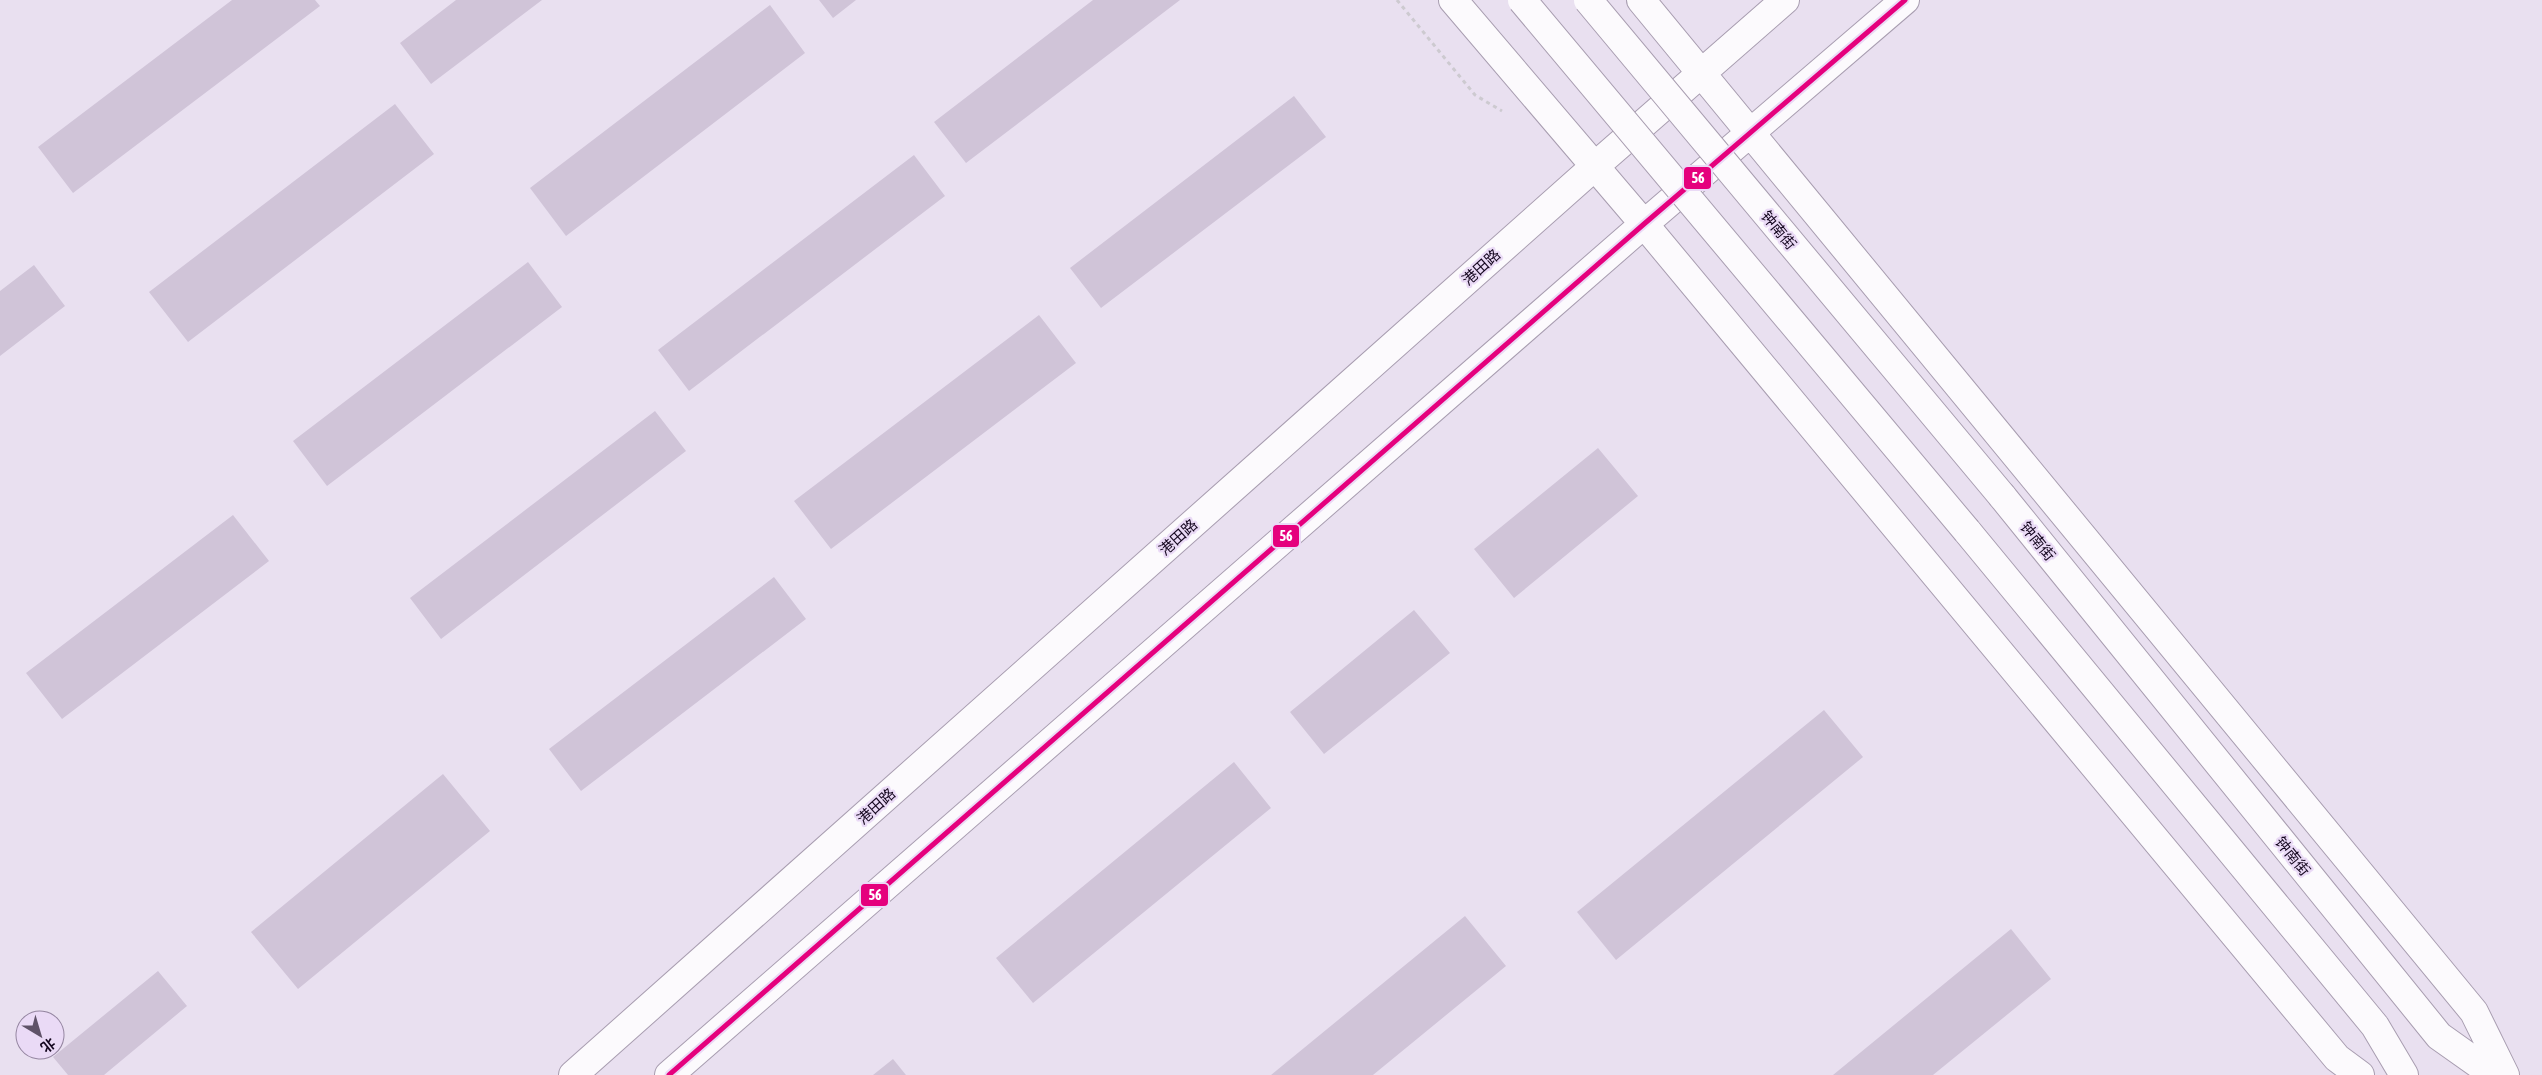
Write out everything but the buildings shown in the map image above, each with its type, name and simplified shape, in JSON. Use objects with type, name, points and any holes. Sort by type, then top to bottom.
[{"type":"main road","points":[[1453,0],[1644,224],[2337,1058],[2360,1075]]},
{"type":"main road","points":[[1522,0],[1967,531],[2375,1026],[2404,1075]]},
{"type":"main road","name":"钟南街","points":[[1588,0],[2002,496],[2439,1036],[2494,1075]]},
{"type":"main road","points":[[1640,0],[2474,1012],[2505,1075]]},
{"type":"main road","name":"港田路","points":[[573,1075],[1594,167],[1785,0]]},
{"type":"main road","points":[[669,1075],[1644,224],[1752,134],[1905,0]]},
{"type":"transit line","name":"56","points":[[669,1075],[1644,224],[1905,0]]}]
